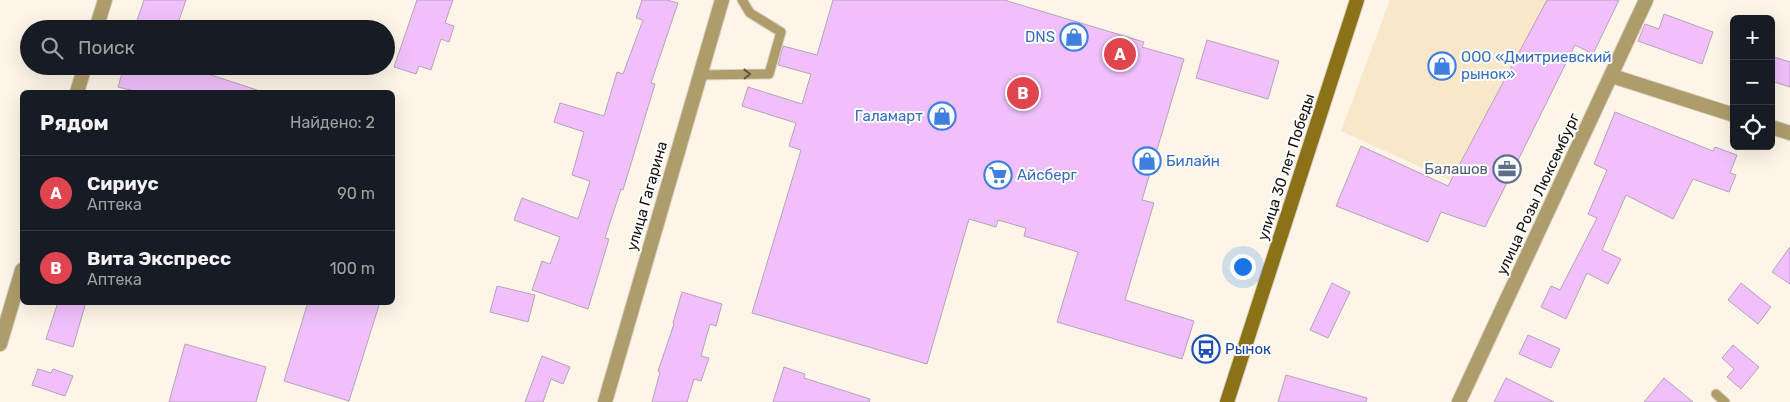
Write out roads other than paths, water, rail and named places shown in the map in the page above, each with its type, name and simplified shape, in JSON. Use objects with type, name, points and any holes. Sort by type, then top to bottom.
[{"type":"main road","name":"улица 30 лет Победы","points":[[1227,402],[1357,0]]},
{"type":"street","points":[[99,20],[105,0]]},
{"type":"street","name":"улица Гагарина","points":[[605,402],[698,75],[722,0]]},
{"type":"street","name":"улица Розы Люксембург","points":[[1459,402],[1646,0]]},
{"type":"street","points":[[78,90],[82,75]]},
{"type":"street","points":[[1612,76],[1730,114]]},
{"type":"street","points":[[1775,128],[1790,133]]},
{"type":"street","points":[[0,344],[20,277]]},
{"type":"lane","points":[[698,75],[769,74],[781,32],[750,13],[742,0]]},
{"type":"lane","points":[[1716,394],[1725,402]]},
{"type":"place","name":"DNS","points":[[1074,37]]},
{"type":"place","name":"Сириус","points":[[1120,54]]},
{"type":"place","name":"ООО «Дмитриевский рынок»","points":[[1442,66]]},
{"type":"place","name":"Вита Экспресс","points":[[1023,93]]},
{"type":"place","name":"Галамарт","points":[[942,116]]},
{"type":"place","name":"Билайн","points":[[1147,161]]},
{"type":"place","name":"Балашов","points":[[1507,169]]},
{"type":"place","name":"Айсберг","points":[[998,175]]},
{"type":"place","name":"Рынок","points":[[1206,349]]}]
